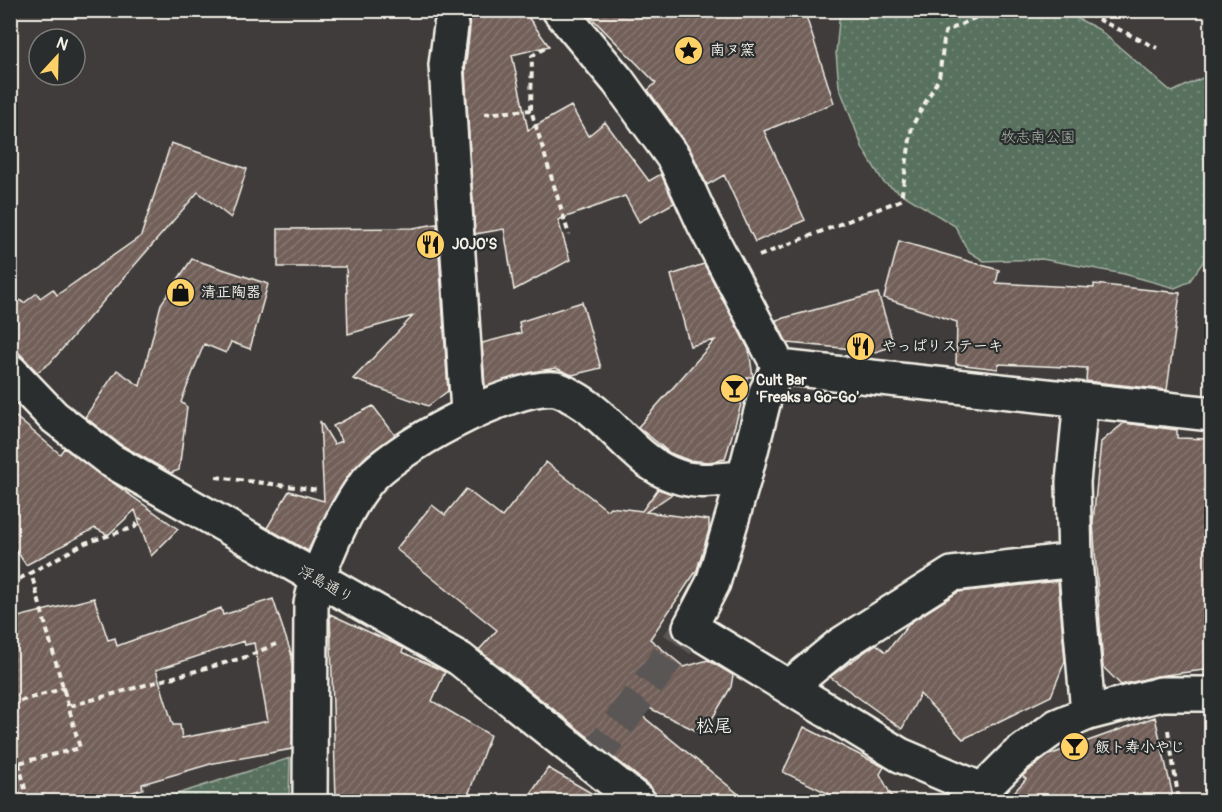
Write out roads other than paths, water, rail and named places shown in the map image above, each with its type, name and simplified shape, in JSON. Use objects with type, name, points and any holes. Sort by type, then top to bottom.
[{"type":"street","points":[[567,19],[675,160],[727,268],[779,367]]},
{"type":"street","points":[[451,26],[446,65],[468,412]]},
{"type":"street","points":[[779,367],[1212,414]]},
{"type":"street","points":[[779,367],[766,392],[728,539],[712,583],[690,627],[900,755],[980,796],[1016,756],[1057,726],[1088,713],[1161,694],[1212,694]]},
{"type":"street","name":"浮島通り","points":[[10,371],[53,416],[110,460],[159,490],[460,659],[639,801]]},
{"type":"street","points":[[310,801],[311,604],[316,579],[366,483],[400,455],[468,412],[525,392],[557,389],[584,403],[654,466],[678,477],[706,481],[744,478]]},
{"type":"street","points":[[1081,400],[1073,482],[1076,560],[1088,713]]},
{"type":"street","points":[[789,687],[840,645],[952,574],[1076,560]]},
{"type":"tunnel","points":[[590,763],[690,627]]},
{"type":"place","name":"南ヌ窯","points":[[689,50]]},
{"type":"place","name":"JOJO'S","points":[[431,244]]},
{"type":"place","name":"清正陶器","points":[[180,292]]},
{"type":"place","name":"やっぱりステーキ","points":[[861,346]]},
{"type":"place","name":"Cult Bar 'Freaks a Go-Go'","points":[[735,389]]},
{"type":"place","name":"飯ト寿小やじ","points":[[1074,747]]},
{"type":"district","name":"松尾","points":[[714,726]]},
{"type":"park label","name":"牧志南公園","points":[[1038,137]]}]
